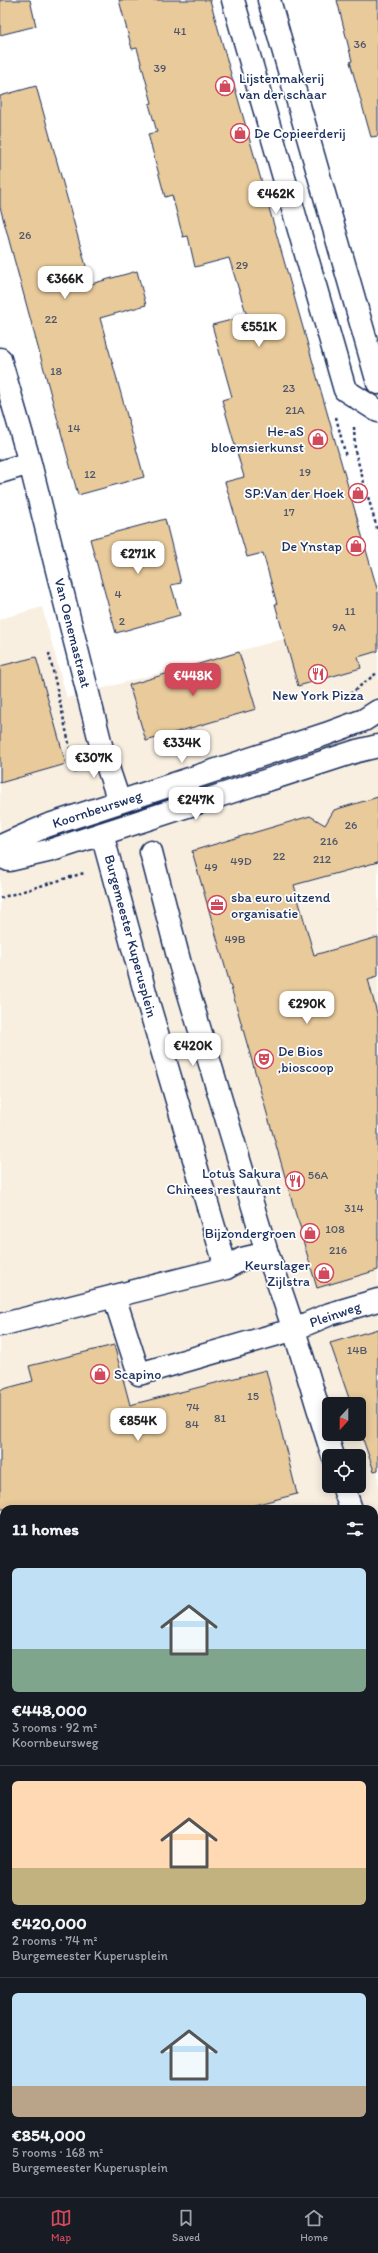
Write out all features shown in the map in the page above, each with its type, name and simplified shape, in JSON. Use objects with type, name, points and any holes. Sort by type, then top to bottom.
[{"type":"street","points":[[233,0],[345,390],[378,411]]},
{"type":"street","points":[[269,0],[378,383]]},
{"type":"street","name":"Van Oenemastraat","points":[[0,359],[30,463],[103,753],[120,801]]},
{"type":"street","points":[[0,472],[30,463]]},
{"type":"street","name":"Koornbeursweg","points":[[0,850],[4,844],[46,826],[326,734],[364,720],[378,711]]},
{"type":"street","name":"Koornbeursweg","points":[[0,856],[9,860],[52,850],[357,751],[378,746]]},
{"type":"street","name":"Burgemeester Kuperusplein","points":[[102,834],[148,1000],[226,1268]]},
{"type":"street","points":[[150,852],[180,964],[267,1253],[284,1295],[292,1330],[331,1449]]},
{"type":"street","points":[[0,1325],[226,1268],[242,1259],[267,1253]]},
{"type":"street","points":[[114,1296],[139,1374],[292,1330]]},
{"type":"street","name":"Pleinweg","points":[[292,1330],[330,1314],[378,1300]]},
{"type":"path","points":[[354,424],[353,442],[378,532]]},
{"type":"path","points":[[0,898],[79,876],[89,870]]},
{"type":"shaded area","points":[[42,607],[67,698],[378,613],[378,1505],[0,1505],[0,619]]},
{"type":"building","points":[[0,0],[30,0],[36,26],[0,35]]},
{"type":"building","points":[[119,0],[210,0],[378,592],[378,651],[358,657],[361,668],[298,686],[275,604],[277,604],[263,553],[247,557],[225,482],[244,477],[222,400],[232,397],[212,325],[247,316],[229,258],[195,267],[188,236],[183,237],[172,195],[165,197],[148,134],[157,132],[149,104],[152,103],[137,48],[132,49]]},
{"type":"building","points":[[337,0],[378,0],[378,136],[371,137],[350,62],[352,61]]},
{"type":"building","points":[[36,86],[91,284],[137,271],[146,305],[100,318],[144,477],[78,495],[0,207],[0,96]]},
{"type":"building","points":[[165,519],[181,583],[171,585],[180,615],[116,633],[90,539]]},
{"type":"building","points":[[239,652],[256,709],[146,741],[129,685]]},
{"type":"building","points":[[36,657],[66,764],[0,783],[0,666]]},
{"type":"building","points":[[378,797],[378,862],[294,885],[314,955],[378,937],[378,976],[368,979],[378,1017],[378,1270],[317,1288],[302,1237],[304,1237],[296,1215],[192,851],[310,816],[325,825],[334,810]]},
{"type":"building","points":[[378,1329],[378,1470],[374,1471],[364,1441],[366,1441],[366,1397],[349,1397],[330,1343]]},
{"type":"building","points":[[114,1345],[130,1405],[266,1370],[297,1494],[254,1505],[0,1505],[0,1390],[33,1381],[29,1366]]},
{"type":"place","name":"Lijstenmakerij van der schaar","points":[[225,86]]},
{"type":"place","name":"De Copieerderij","points":[[240,133]]},
{"type":"place","name":"He-aS bloemsierkunst","points":[[318,439]]},
{"type":"place","name":"SP:Van der Hoek","points":[[358,493]]},
{"type":"place","name":"De Ynstap","points":[[356,546]]},
{"type":"place","name":"New York Pizza","points":[[318,674]]},
{"type":"place","name":"sba euro uitzend organisatie","points":[[217,905]]},
{"type":"place","name":"De Bios ,bioscoop","points":[[264,1059]]},
{"type":"place","name":"Lotus Sakura Chinees restaurant","points":[[295,1181]]},
{"type":"place","name":"Bijzondergroen","points":[[310,1233]]},
{"type":"place","name":"Keurslager Zijlstra","points":[[324,1273]]},
{"type":"place","name":"Scapino","points":[[100,1374]]}]
